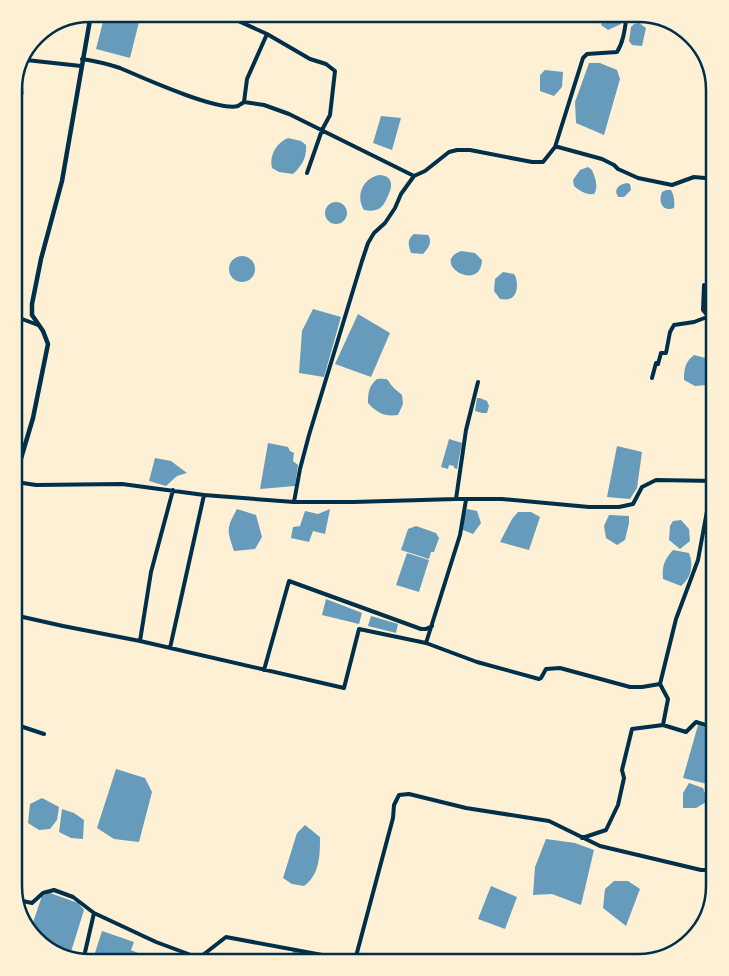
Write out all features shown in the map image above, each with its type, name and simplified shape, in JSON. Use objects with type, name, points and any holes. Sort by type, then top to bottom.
[{"type":"street","points":[[23,455],[33,418],[48,344],[43,331],[32,315],[32,304],[41,259],[62,181],[82,59],[90,22]]},
{"type":"street","points":[[242,22],[268,34],[310,59],[326,64],[335,71],[330,115],[322,130],[307,173]]},
{"type":"street","points":[[294,502],[309,435],[368,243],[374,233],[385,224],[401,194],[414,176],[425,171],[449,152],[457,150],[470,150],[532,162],[543,162],[555,147],[583,58],[587,54],[616,52],[620,46],[626,23]]},
{"type":"street","points":[[244,102],[247,79],[268,34]]},
{"type":"street","points":[[82,59],[119,68],[160,86],[211,102],[232,106],[238,106],[244,102],[264,105],[289,114],[414,176]]},
{"type":"street","points":[[30,60],[81,66]]},
{"type":"street","points":[[555,147],[602,159],[638,178],[672,185],[694,177],[706,178]]},
{"type":"street","points":[[704,285],[703,310],[706,314]]},
{"type":"street","points":[[652,378],[660,353],[666,353],[670,332],[674,325],[694,322],[706,317]]},
{"type":"street","points":[[23,319],[38,324]]},
{"type":"street","points":[[456,499],[466,430],[478,382]]},
{"type":"street","points":[[23,483],[36,485],[122,484],[294,502],[502,499],[564,505],[619,506],[633,504],[642,487],[656,480],[706,482]]},
{"type":"street","points":[[140,641],[151,572],[173,490]]},
{"type":"street","points":[[170,648],[204,494]]},
{"type":"street","points":[[426,643],[460,535],[466,500]]},
{"type":"street","points":[[663,725],[668,699],[660,684],[676,619],[698,560],[706,516]]},
{"type":"street","points":[[264,670],[289,581],[422,629],[432,626]]},
{"type":"street","points":[[22,617],[140,641],[344,688],[359,629],[426,643],[477,662],[539,678],[541,678],[546,669],[560,668],[630,687],[660,684]]},
{"type":"street","points":[[581,838],[606,830],[620,796],[624,778],[622,770],[632,729],[663,725],[686,732],[696,722],[706,725]]},
{"type":"street","points":[[22,727],[44,734]]},
{"type":"street","points":[[360,954],[393,818],[394,805],[399,795],[409,794],[466,808],[548,820],[600,846],[706,870]]},
{"type":"street","points":[[25,901],[32,903],[43,893],[54,890],[73,898],[94,913],[156,942],[188,954]]},
{"type":"street","points":[[85,953],[94,913]]},
{"type":"street","points":[[204,954],[226,937],[316,954]]},
{"type":"water","points":[[103,22],[139,22],[130,58],[96,49]]},
{"type":"water","points":[[602,23],[621,23],[608,30],[601,25]]},
{"type":"water","points":[[639,23],[646,28],[642,46],[632,45],[629,41],[631,27]]},
{"type":"water","points":[[589,63],[600,63],[617,70],[620,79],[604,135],[576,123],[575,102]]},
{"type":"water","points":[[545,70],[563,72],[562,87],[554,96],[540,91],[540,75]]},
{"type":"water","points":[[381,116],[401,118],[392,150],[373,143]]},
{"type":"water","points":[[288,138],[301,141],[306,145],[303,161],[293,174],[279,172],[272,168],[271,163],[274,150]]},
{"type":"water","points":[[588,167],[592,170],[596,182],[594,194],[583,192],[574,186],[573,180],[580,170]]},
{"type":"water","points":[[379,175],[386,176],[391,182],[388,196],[379,209],[364,210],[360,199],[362,188],[369,180]]},
{"type":"water","points":[[627,183],[630,184],[631,190],[624,197],[618,197],[617,188]]},
{"type":"water","points":[[671,190],[672,192],[674,208],[666,209],[661,203],[662,192]]},
{"type":"water","points":[[336,202],[344,205],[347,213],[344,221],[336,224],[328,221],[325,213],[328,205]]},
{"type":"water","points":[[414,234],[428,235],[429,245],[423,254],[411,253],[409,242]]},
{"type":"water","points":[[461,251],[475,253],[482,260],[479,270],[474,275],[459,273],[453,268],[451,262],[453,256]]},
{"type":"water","points":[[242,256],[252,259],[255,269],[252,279],[242,282],[232,279],[229,269],[232,259]]},
{"type":"water","points":[[503,272],[514,274],[516,277],[517,288],[512,298],[500,299],[494,291],[495,279]]},
{"type":"water","points":[[313,309],[341,317],[324,377],[299,373],[302,331]]},
{"type":"water","points":[[358,314],[390,333],[371,377],[335,364]]},
{"type":"water","points":[[694,355],[706,358],[706,385],[695,386],[684,380],[684,372],[689,360]]},
{"type":"water","points":[[377,379],[387,380],[402,395],[403,404],[398,415],[382,414],[368,403],[369,390]]},
{"type":"water","points":[[477,398],[487,401],[489,406],[487,413],[475,411]]},
{"type":"water","points":[[449,439],[462,443],[457,469],[449,465],[448,469],[441,467]]},
{"type":"water","points":[[268,443],[288,447],[294,453],[293,461],[298,465],[295,486],[260,489]]},
{"type":"water","points":[[617,446],[642,452],[637,488],[630,499],[607,497]]},
{"type":"water","points":[[155,458],[171,461],[187,473],[177,476],[166,486],[149,481]]},
{"type":"water","points":[[237,509],[256,515],[262,537],[255,549],[234,551],[229,526]]},
{"type":"water","points":[[330,509],[325,534],[313,531],[309,542],[291,538],[293,527],[300,526],[305,511],[318,514]]},
{"type":"water","points":[[467,509],[477,511],[481,523],[473,534],[463,530],[464,516]]},
{"type":"water","points":[[518,512],[531,512],[540,517],[529,550],[500,542],[512,519]]},
{"type":"water","points":[[609,515],[629,516],[625,540],[617,545],[606,538],[604,526]]},
{"type":"water","points":[[681,520],[689,529],[690,541],[680,549],[669,540],[670,526],[673,521]]},
{"type":"water","points":[[416,526],[436,533],[439,538],[434,552],[431,552],[429,559],[401,550],[408,529]]},
{"type":"water","points":[[673,550],[689,553],[691,558],[689,575],[681,586],[663,579],[664,563]]},
{"type":"water","points":[[407,553],[429,560],[419,592],[396,585]]},
{"type":"water","points":[[326,599],[362,613],[359,624],[322,615]]},
{"type":"water","points":[[371,616],[398,624],[396,633],[368,626]]},
{"type":"water","points":[[698,725],[706,728],[706,784],[683,778]]},
{"type":"water","points":[[116,769],[145,778],[152,792],[139,842],[114,839],[97,828]]},
{"type":"water","points":[[689,783],[703,788],[706,802],[696,808],[683,808],[683,793]]},
{"type":"water","points":[[42,798],[59,807],[57,820],[50,829],[39,830],[28,823],[30,804]]},
{"type":"water","points":[[62,809],[74,813],[84,820],[83,839],[71,838],[59,832]]},
{"type":"water","points":[[305,825],[320,837],[320,844],[316,870],[304,886],[292,884],[283,878],[297,833]]},
{"type":"water","points":[[546,839],[575,843],[594,850],[581,905],[552,894],[533,895],[535,867]]},
{"type":"water","points":[[614,881],[628,881],[640,889],[626,926],[603,908],[605,889]]},
{"type":"water","points":[[491,886],[517,897],[505,929],[478,919]]},
{"type":"water","points":[[50,893],[78,903],[84,910],[71,950],[46,937],[34,923],[42,896]]},
{"type":"water","points":[[102,931],[134,942],[131,950],[138,953],[138,954],[95,954]]},
{"type":"water","points":[[293,951],[305,954],[292,954]]}]
